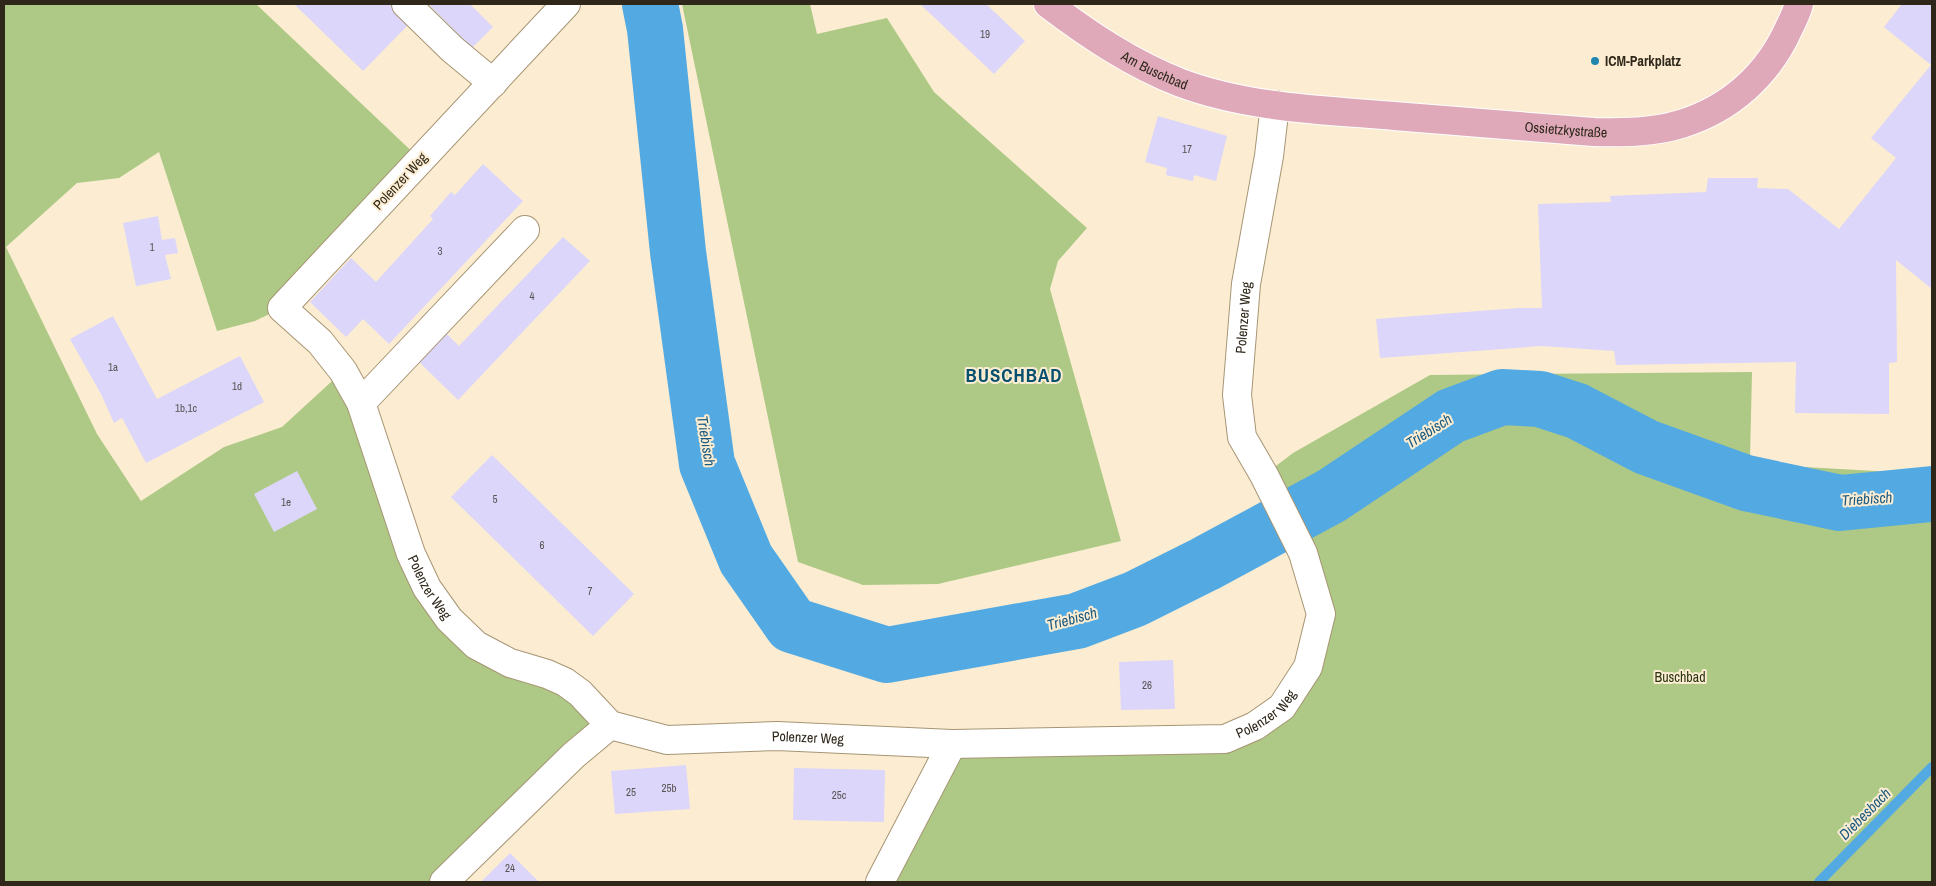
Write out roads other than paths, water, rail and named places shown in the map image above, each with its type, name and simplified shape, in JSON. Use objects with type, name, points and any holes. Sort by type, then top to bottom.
[{"type":"main road","name":"Am Buschbad","points":[[1048,4],[1086,32],[1126,57],[1181,82],[1228,97],[1276,105]]},
{"type":"main road","name":"Ossietzkystraße","points":[[1276,105],[1594,132],[1627,133],[1680,124],[1722,107],[1755,81],[1781,46],[1799,4]]},
{"type":"street","points":[[406,4],[452,49],[493,83]]},
{"type":"street","name":"Polenzer Weg","points":[[566,4],[282,308],[320,342],[342,371],[361,403],[411,554],[427,588],[448,619],[476,645],[510,663],[547,674],[565,682],[580,693],[610,725],[667,740],[777,736],[952,744],[1225,739],[1255,726],[1282,707],[1308,666],[1321,614],[1303,554],[1264,475],[1242,437],[1237,395],[1246,284],[1269,156],[1276,105]]},
{"type":"street","points":[[361,403],[525,230]]},
{"type":"street","points":[[444,882],[574,755],[610,725]]},
{"type":"street","points":[[880,882],[952,744]]},
{"type":"waterway","name":"Triebisch","points":[[650,4],[655,29],[678,252],[707,464],[746,559],[792,625],[887,655],[1077,621],[1135,599],[1205,564],[1331,496],[1451,416],[1502,397],[1540,399],[1577,411],[1646,447],[1746,483],[1840,503],[1932,494]]},
{"type":"waterway","name":"Diebesbach","points":[[1819,882],[1932,767]]},
{"type":"place","name":"ICM-Parkplatz","points":[[1595,61]]},
{"type":"district","name":"BUSCHBAD","points":[[1014,375]]},
{"type":"park label","name":"Buschbad","points":[[1680,677]]}]
